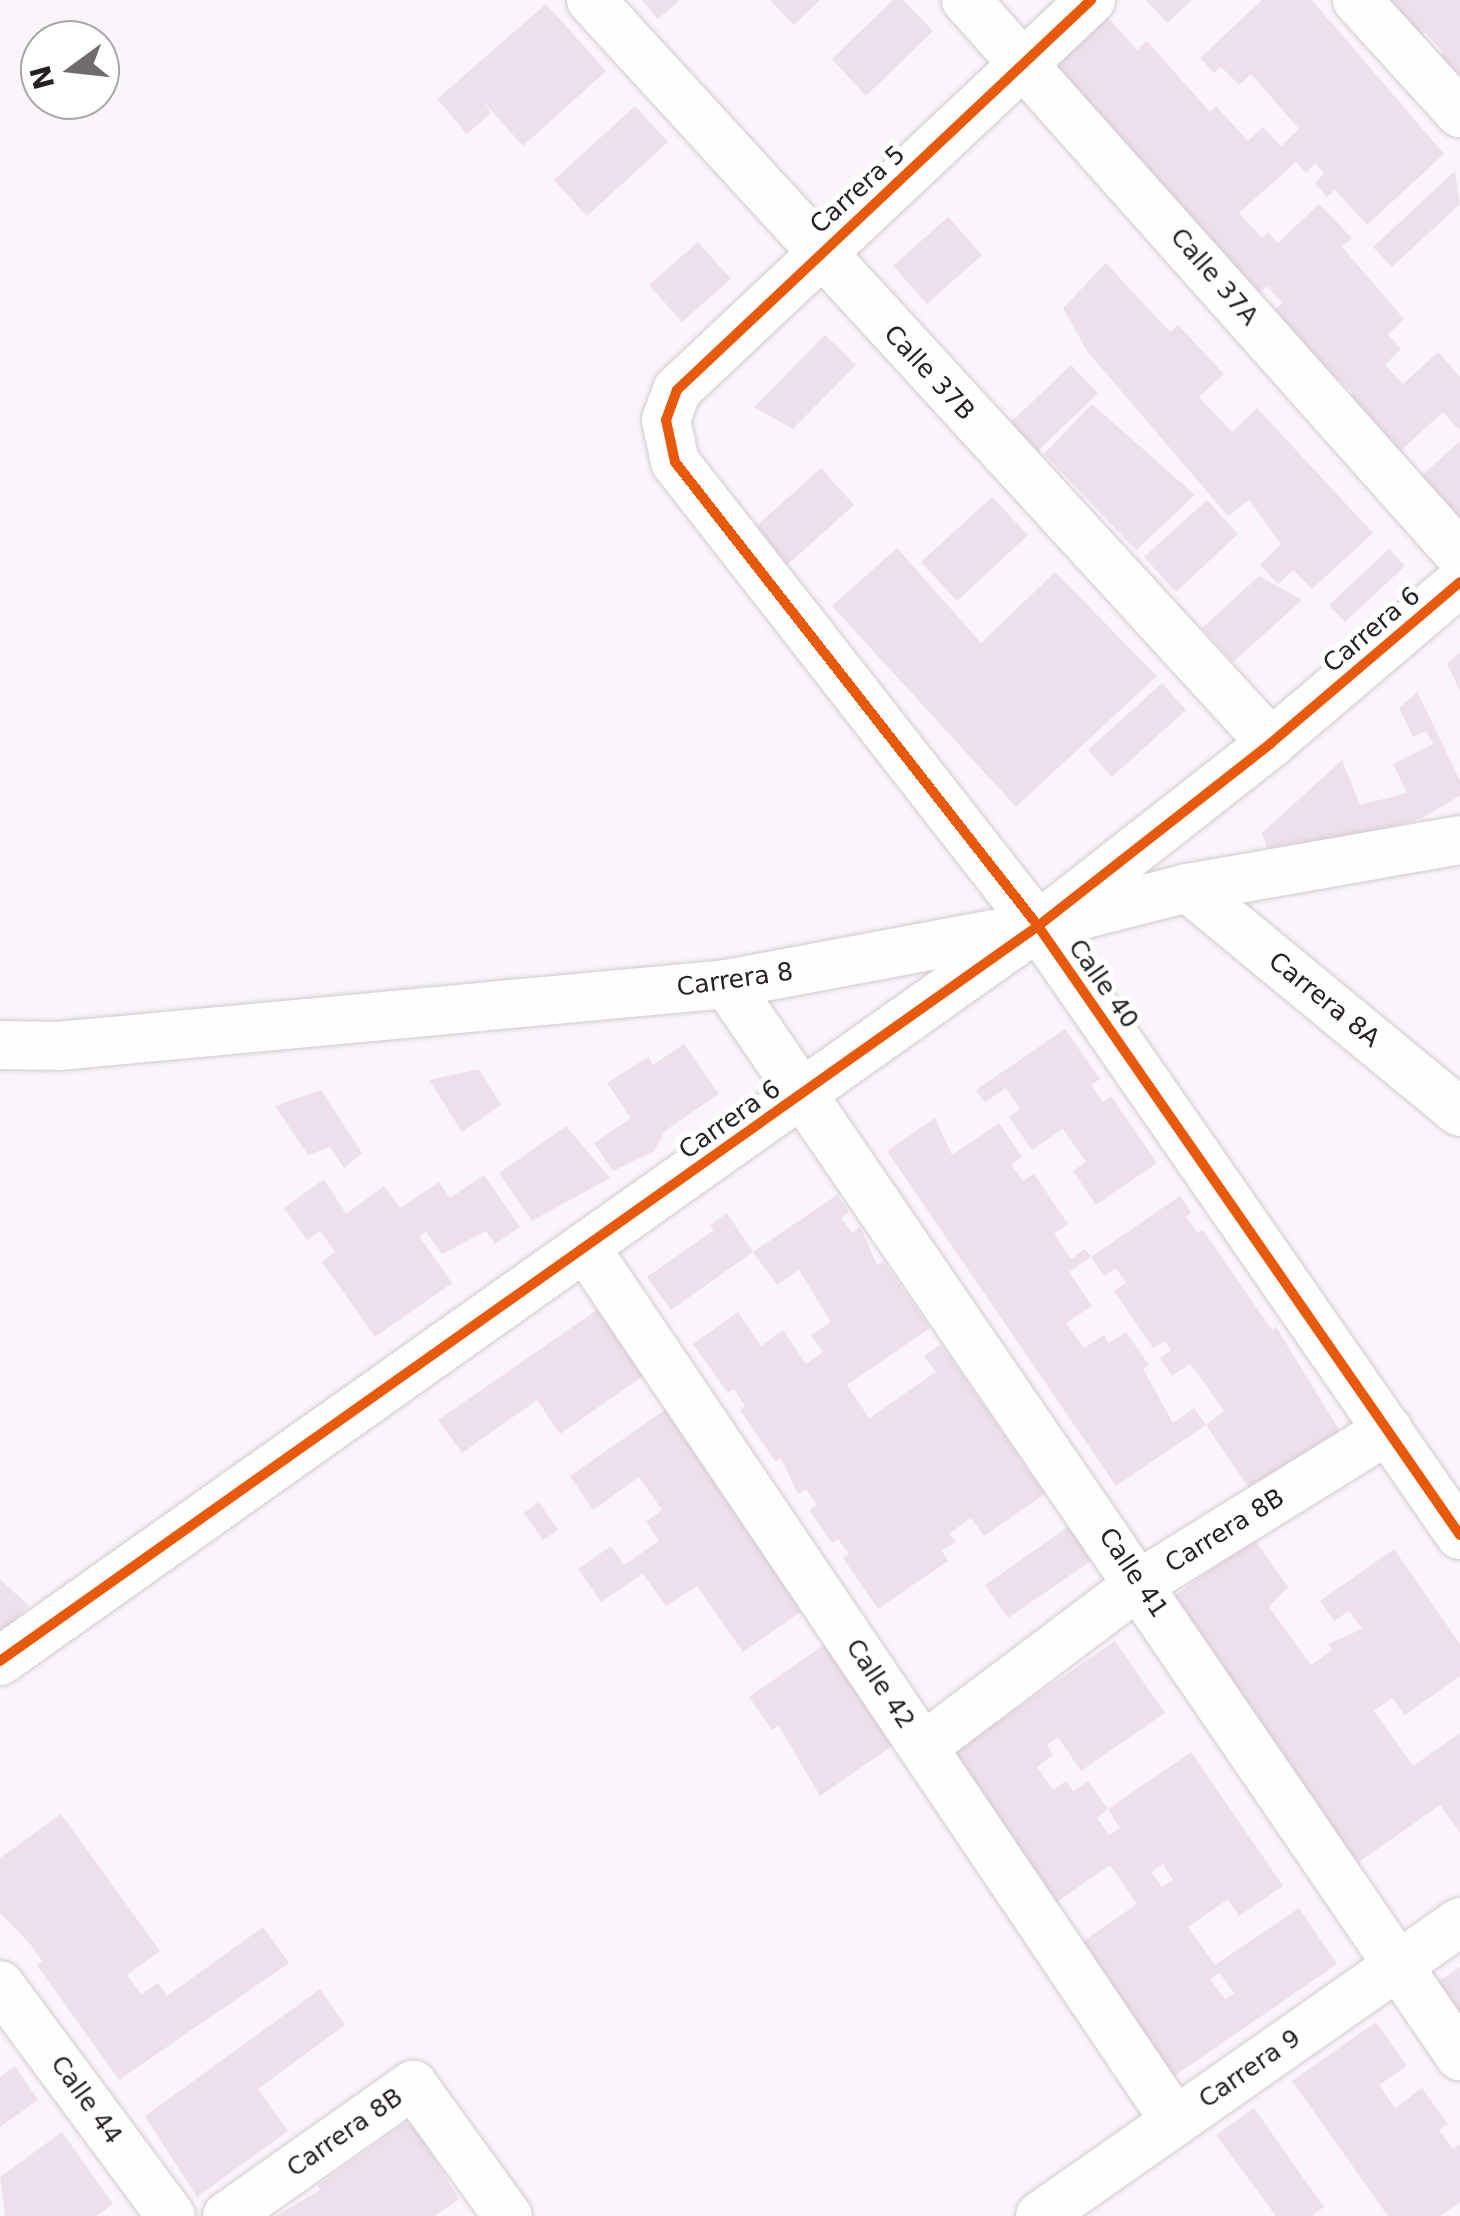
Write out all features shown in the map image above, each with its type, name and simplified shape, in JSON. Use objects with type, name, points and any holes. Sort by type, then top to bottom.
[{"type":"street","name":"Calle 37B","points":[[591,0],[1271,742]]},
{"type":"street","name":"Calle 37A","points":[[966,0],[1460,555]]},
{"type":"street","name":"Carrera 5","points":[[666,420],[677,390],[818,252],[1027,65],[1091,0]]},
{"type":"street","points":[[1357,0],[1460,112]]},
{"type":"street","name":"Calle 40","points":[[666,420],[675,462],[1038,926],[1460,1536]]},
{"type":"street","name":"Carrera 6","points":[[0,1661],[1038,926],[1271,742],[1460,582]]},
{"type":"street","name":"Carrera 8","points":[[0,1045],[58,1046],[727,984],[1038,926],[1188,888],[1460,840]]},
{"type":"street","name":"Carrera 8A","points":[[1188,888],[1460,1112]]},
{"type":"street","name":"Calle 41","points":[[727,984],[1141,1583],[1396,1968],[1460,2056]]},
{"type":"street","name":"Calle 42","points":[[585,1247],[1175,2122]]},
{"type":"street","name":"Carrera 8B","points":[[923,1747],[1141,1583],[1388,1430]]},
{"type":"street","name":"Carrera 9","points":[[1040,2216],[1460,1922]]},
{"type":"street","name":"Calle 44","points":[[0,1984],[171,2216]]},
{"type":"street","name":"Carrera 8B","points":[[226,2216],[414,2085],[508,2216]]},
{"type":"building","points":[[642,0],[680,0],[658,19]]},
{"type":"building","points":[[770,0],[820,0],[794,25]]},
{"type":"building","points":[[893,0],[903,0],[933,31],[866,96],[832,59]]},
{"type":"building","points":[[1146,0],[1192,0],[1167,23]]},
{"type":"building","points":[[1262,0],[1312,0],[1444,154],[1367,225],[1335,190],[1327,197],[1315,183],[1324,173],[1315,163],[1306,173],[1296,162],[1239,213],[1262,238],[1268,232],[1278,243],[1319,204],[1352,238],[1342,247],[1404,319],[1388,334],[1401,349],[1385,365],[1403,384],[1438,352],[1460,377],[1460,431],[1443,412],[1398,453],[1348,398],[1353,393],[1339,379],[1334,383],[1270,314],[1282,303],[1267,286],[1255,297],[1050,67],[1106,15],[1137,50],[1147,41],[1210,112],[1216,106],[1248,141],[1263,127],[1281,146],[1299,129],[1251,74],[1239,85],[1221,67],[1214,73],[1200,58]]},
{"type":"building","points":[[1391,0],[1460,0],[1460,90],[1439,57],[1443,52],[1425,32],[1415,42],[1383,7]]},
{"type":"building","points":[[546,4],[606,71],[523,146],[483,101],[491,113],[467,134],[437,99]]},
{"type":"building","points":[[635,106],[668,142],[587,216],[554,180]]},
{"type":"building","points":[[1455,171],[1460,204],[1392,267],[1373,247]]},
{"type":"building","points":[[948,217],[982,255],[927,304],[893,266]]},
{"type":"building","points":[[698,242],[731,279],[682,322],[649,285]]},
{"type":"building","points":[[1106,263],[1170,332],[1178,325],[1224,374],[1199,397],[1232,432],[1257,408],[1373,533],[1312,589],[1293,570],[1278,584],[1260,565],[1281,544],[1249,500],[1228,516],[1087,351],[1063,308]]},
{"type":"building","points":[[825,335],[856,365],[793,429],[754,407]]},
{"type":"building","points":[[1071,365],[1098,393],[1036,453],[1009,424]]},
{"type":"building","points":[[1092,404],[1195,495],[1136,550],[1044,454]]},
{"type":"building","points":[[1460,441],[1460,516],[1458,518],[1420,477]]},
{"type":"building","points":[[821,468],[854,505],[776,575],[743,538]]},
{"type":"building","points":[[992,497],[1028,535],[957,601],[921,562]]},
{"type":"building","points":[[1207,500],[1238,534],[1176,592],[1144,557]]},
{"type":"building","points":[[897,548],[981,643],[1055,572],[1157,676],[1016,807],[832,606]]},
{"type":"building","points":[[1389,549],[1405,566],[1345,622],[1329,605]]},
{"type":"building","points":[[1259,576],[1302,600],[1233,662],[1202,628]]},
{"type":"building","points":[[1460,652],[1460,691],[1447,664]]},
{"type":"building","points":[[1162,683],[1186,710],[1112,777],[1088,750]]},
{"type":"building","points":[[1417,692],[1460,780],[1460,796],[1420,819],[1271,860],[1262,833],[1342,760],[1360,805],[1407,793],[1393,764],[1433,744],[1426,731],[1413,737],[1399,708]]},
{"type":"building","points":[[1065,1029],[1100,1079],[1091,1085],[1103,1102],[1111,1096],[1157,1163],[1096,1205],[1073,1171],[1086,1162],[1063,1129],[1032,1150],[1009,1117],[1020,1109],[1006,1088],[985,1102],[976,1090]]},
{"type":"building","points":[[684,1044],[719,1094],[665,1131],[654,1151],[613,1171],[594,1143],[631,1118],[607,1083],[648,1057],[653,1065]]},
{"type":"building","points":[[479,1069],[501,1105],[462,1132],[429,1080]]},
{"type":"building","points":[[321,1090],[362,1153],[344,1168],[330,1147],[308,1155],[275,1106]]},
{"type":"building","points":[[935,1118],[952,1155],[999,1123],[1022,1157],[1011,1164],[1023,1181],[1034,1174],[1068,1224],[1054,1234],[1071,1259],[1085,1249],[1091,1257],[1069,1272],[1092,1306],[1066,1323],[1084,1348],[1104,1335],[1109,1343],[1126,1332],[1149,1365],[1143,1369],[1173,1423],[1194,1408],[1206,1425],[1116,1486],[887,1151]]},
{"type":"building","points":[[566,1126],[610,1178],[532,1221],[499,1173]]},
{"type":"building","points":[[484,1175],[520,1227],[495,1244],[486,1231],[442,1254],[426,1232],[419,1236],[452,1283],[375,1337],[322,1262],[335,1252],[320,1231],[307,1240],[284,1208],[324,1179],[346,1214],[384,1186],[400,1208],[439,1182],[450,1198]]},
{"type":"building","points":[[837,1195],[849,1212],[841,1218],[852,1233],[860,1227],[877,1265],[883,1261],[930,1328],[847,1385],[869,1418],[936,1372],[924,1356],[941,1344],[1045,1494],[984,1536],[971,1518],[949,1534],[956,1542],[942,1551],[948,1561],[878,1609],[843,1558],[849,1554],[838,1539],[832,1543],[809,1510],[817,1505],[806,1489],[798,1494],[781,1458],[775,1461],[740,1410],[745,1406],[734,1389],[728,1393],[693,1344],[738,1312],[761,1346],[783,1330],[806,1364],[823,1352],[811,1335],[831,1322],[799,1270],[777,1285],[753,1252]]},
{"type":"building","points":[[1180,1196],[1191,1212],[1186,1217],[1198,1233],[1203,1230],[1272,1330],[1276,1327],[1340,1431],[1251,1491],[1206,1425],[1224,1411],[1190,1364],[1172,1376],[1160,1358],[1171,1350],[1165,1341],[1153,1348],[1114,1291],[1126,1283],[1116,1268],[1104,1276],[1091,1257]]},
{"type":"building","points":[[727,1213],[753,1252],[671,1310],[647,1277],[714,1230],[710,1225]]},
{"type":"building","points":[[597,1310],[643,1376],[560,1434],[537,1400],[462,1453],[438,1420]]},
{"type":"building","points":[[666,1409],[805,1609],[743,1652],[697,1586],[666,1606],[643,1574],[601,1602],[578,1569],[611,1546],[624,1565],[659,1541],[646,1522],[662,1510],[639,1477],[593,1510],[570,1476]]},
{"type":"building","points":[[539,1502],[558,1530],[543,1540],[524,1513]]},
{"type":"building","points":[[1068,1527],[1091,1561],[1008,1618],[985,1585]]},
{"type":"building","points":[[1254,1539],[1288,1587],[1269,1607],[1311,1665],[1332,1650],[1328,1644],[1362,1629],[1349,1611],[1334,1621],[1320,1601],[1394,1549],[1460,1644],[1460,1676],[1405,1715],[1392,1698],[1374,1711],[1413,1766],[1460,1733],[1460,1833],[1440,1805],[1352,1867],[1166,1602]]},
{"type":"building","points":[[0,1579],[29,1606],[0,1634]]},
{"type":"building","points":[[1115,1641],[1165,1713],[1081,1771],[1058,1737],[1047,1745],[1053,1755],[1037,1767],[1053,1790],[1066,1781],[1073,1791],[1088,1781],[1108,1809],[1191,1752],[1283,1886],[1239,1916],[1228,1899],[1188,1927],[1215,1965],[1299,1908],[1337,1964],[1170,2079],[1078,1945],[1137,1904],[1110,1865],[1051,1906],[1039,1889],[1045,1886],[1041,1880],[1036,1884],[997,1828],[1003,1824],[948,1756]],"holes":[[[1108,1809],[1120,1828],[1109,1835],[1097,1818]],[[1163,1864],[1173,1880],[1162,1887],[1151,1872]],[[1220,1973],[1234,1993],[1225,1999],[1210,1979]]]},
{"type":"building","points":[[828,1642],[898,1742],[820,1796],[779,1726],[772,1730],[749,1697]]},
{"type":"building","points":[[61,1814],[160,1951],[127,1975],[141,1994],[158,1983],[167,1996],[263,1927],[289,1963],[119,2080],[37,1965],[42,1961],[31,1945],[0,1913],[0,1858]]},
{"type":"building","points":[[1460,1967],[1460,2029],[1435,1984]]},
{"type":"building","points":[[320,1989],[345,2025],[258,2089],[288,2131],[197,2197],[145,2116]]},
{"type":"building","points":[[1376,2022],[1407,2066],[1379,2085],[1395,2108],[1422,2088],[1448,2124],[1439,2130],[1453,2149],[1460,2144],[1460,2202],[1440,2216],[1388,2216],[1292,2081]]},
{"type":"building","points":[[15,2066],[38,2100],[0,2127],[0,2077]]},
{"type":"building","points":[[1254,2108],[1324,2207],[1311,2216],[1276,2216],[1216,2135]]},
{"type":"building","points":[[405,2123],[413,2124],[459,2199],[435,2216],[276,2216],[320,2190],[317,2186]]},
{"type":"building","points":[[62,2132],[113,2204],[96,2216],[5,2216],[0,2177]]},
{"type":"cycle path","points":[[1091,0],[677,390],[666,420],[675,462],[1038,926],[1460,1535]]},
{"type":"cycle path","points":[[0,1661],[1038,926],[1271,743],[1460,582]]}]
